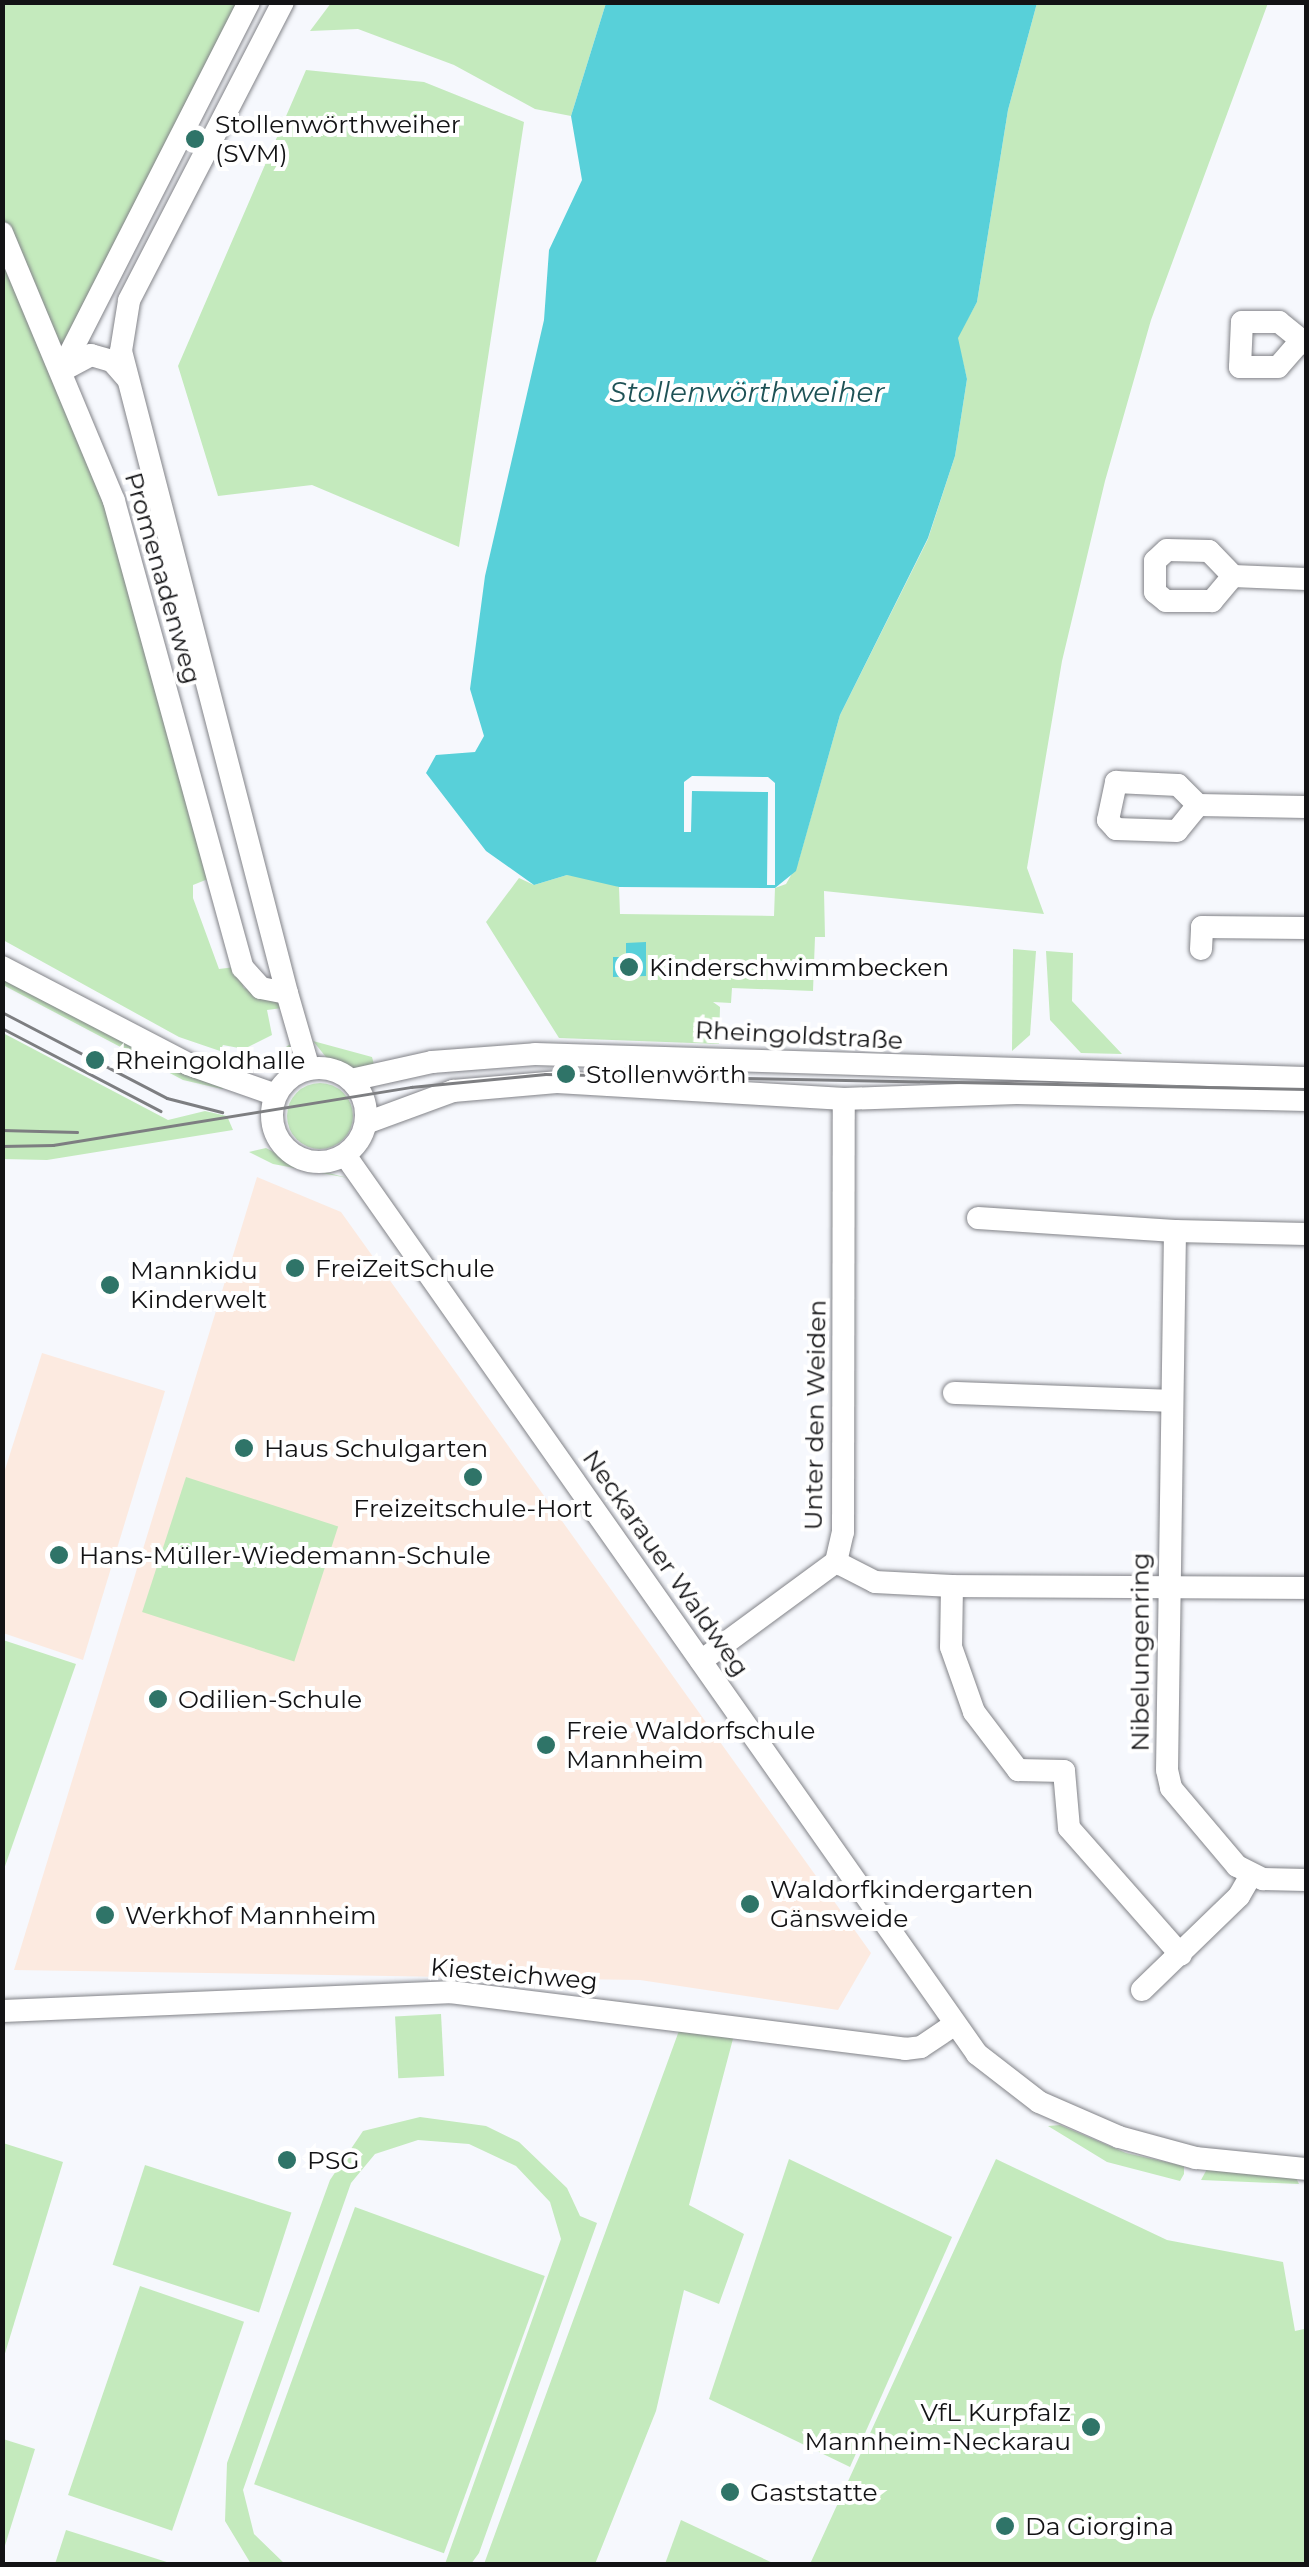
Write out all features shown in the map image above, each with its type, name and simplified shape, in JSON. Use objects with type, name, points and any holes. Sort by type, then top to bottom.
[{"type":"street","points":[[61,371],[249,2]]},
{"type":"street","points":[[283,2],[128,301],[121,330],[127,378],[308,1068],[289,1078],[276,1095],[273,1126],[290,1152],[311,1162],[345,1155],[366,1123],[365,1104],[351,1080]]},
{"type":"street","name":"Promenadenweg","points":[[2,233],[114,501],[242,968],[261,988],[287,993]]},
{"type":"street","points":[[61,371],[81,358],[101,356],[127,378]]},
{"type":"street","points":[[1232,576],[1306,579]]},
{"type":"street","points":[[198,806],[241,804]]},
{"type":"street","points":[[1198,805],[1306,807]]},
{"type":"street","points":[[1201,949],[1202,926],[1306,928]]},
{"type":"street","points":[[2,967],[188,1064],[276,1095]]},
{"type":"street","name":"Rheingoldstraße","points":[[308,1068],[331,1069],[351,1080],[432,1062],[534,1054],[1306,1078]]},
{"type":"street","points":[[366,1123],[453,1091],[523,1084],[681,1085],[844,1100],[962,1100],[1018,1092],[1306,1100]]},
{"type":"street","name":"Unter den Weiden","points":[[701,1661],[836,1562],[843,1532],[844,1100]]},
{"type":"street","name":"Neckarauer Waldweg","points":[[345,1155],[952,2026],[1026,2094],[1119,2137],[1196,2158],[1306,2169]]},
{"type":"street","points":[[978,1218],[1175,1231],[1306,1234]]},
{"type":"street","name":"Nibelungenring","points":[[1175,1231],[1167,1586],[1171,1788],[1251,1875]]},
{"type":"street","points":[[954,1393],[1170,1401]]},
{"type":"street","points":[[836,1562],[874,1582],[1306,1588]]},
{"type":"street","points":[[952,1586],[951,1647],[974,1712],[1018,1770],[1064,1770],[1069,1828],[1181,1955]]},
{"type":"street","points":[[1142,1990],[1181,1955],[1251,1875],[1306,1880]]},
{"type":"street","name":"Kiesteichweg","points":[[2,2011],[450,1992],[906,2048],[922,2047],[952,2026]]},
{"type":"shaded area","points":[[257,1177],[341,1212],[871,1953],[838,2010],[640,1980],[14,1970]]},
{"type":"shaded area","name":"Hans-Müller-Wiedemann-Schule","points":[[42,1353],[165,1391],[83,1660],[3,1633],[3,1476]]},
{"type":"green space","points":[[2,3],[243,3],[63,350],[208,879],[193,885],[193,898],[219,969],[235,967],[244,988],[280,999],[282,1008],[267,1010],[272,1035],[244,1049],[223,1045],[220,1051],[179,1037],[3,940]]},
{"type":"green space","points":[[331,3],[606,3],[571,116],[535,109],[454,65],[358,29],[310,31]]},
{"type":"green space","points":[[1037,3],[1268,3],[1151,320],[1105,481],[1062,661],[1027,868],[1044,914],[824,891],[825,937],[815,937],[813,991],[732,988],[731,1003],[713,1002],[720,1007],[719,1044],[559,1038],[486,922],[519,878],[534,885],[567,875],[593,877],[619,887],[620,914],[774,916],[775,888],[786,884],[798,863],[840,715],[928,539],[955,456],[967,379],[957,338],[977,302],[1008,110]]},
{"type":"green space","points":[[306,70],[424,82],[524,122],[459,547],[312,485],[218,496],[178,366]]},
{"type":"green space","points":[[1013,949],[1036,951],[1030,1035],[1012,1051]]},
{"type":"green space","points":[[1046,951],[1073,953],[1072,1001],[1122,1054],[1081,1053],[1050,1020]]},
{"type":"green space","points":[[2,978],[229,1084],[222,1089],[183,1080],[3,985]]},
{"type":"green space","points":[[3,1033],[168,1120],[205,1111],[227,1116],[233,1130],[47,1160],[3,1159]]},
{"type":"green space","points":[[313,1041],[372,1057],[375,1068],[360,1071],[330,1062]]},
{"type":"green space","points":[[290,1044],[291,1064],[281,1073],[255,1070]]},
{"type":"green space","points":[[320,1083],[343,1093],[353,1116],[343,1139],[320,1149],[297,1139],[287,1116],[297,1093]]},
{"type":"green space","points":[[266,1148],[301,1166],[348,1178],[273,1164],[249,1152]]},
{"type":"green space","points":[[186,1477],[338,1526],[294,1661],[142,1612]]},
{"type":"green space","points":[[2,1640],[76,1664],[3,1872]]},
{"type":"green space","points":[[441,2014],[444,2076],[398,2078],[395,2016]]},
{"type":"green space","points":[[680,2028],[734,2035],[689,2205],[744,2234],[719,2304],[684,2290],[656,2411],[595,2564],[484,2564]]},
{"type":"green space","points":[[420,2117],[486,2126],[519,2142],[567,2188],[580,2216],[597,2223],[479,2553],[471,2564],[445,2564],[561,2239],[550,2202],[516,2166],[469,2144],[418,2140],[375,2154],[351,2183],[243,2490],[254,2534],[285,2564],[251,2564],[225,2521],[227,2463],[330,2180],[363,2131]]},
{"type":"green space","points":[[1060,2125],[1126,2153],[1184,2166],[1184,2174],[1180,2181],[1107,2162],[1048,2126]]},
{"type":"green space","points":[[2,2143],[63,2162],[3,2360]]},
{"type":"green space","points":[[789,2159],[952,2237],[850,2467],[709,2399]]},
{"type":"green space","name":"VfL Kurpfalz Mannheim-Neckarau","points":[[996,2159],[1167,2240],[1283,2262],[1295,2331],[1304,2329],[1306,2336],[1306,2564],[810,2564]]},
{"type":"green space","points":[[145,2165],[291,2213],[259,2312],[113,2265]]},
{"type":"green space","points":[[1207,2169],[1296,2178],[1299,2184],[1201,2180]]},
{"type":"green space","points":[[355,2207],[545,2276],[444,2553],[254,2484]]},
{"type":"green space","points":[[140,2286],[244,2322],[172,2531],[68,2495]]},
{"type":"green space","points":[[2,2439],[35,2449],[3,2552]]},
{"type":"green space","points":[[681,2520],[775,2564],[665,2564]]},
{"type":"green space","points":[[66,2530],[173,2564],[55,2564]]},
{"type":"water","name":"Stollenwörthweiher","points":[[606,3],[1037,3],[1008,110],[977,302],[958,338],[967,379],[955,456],[928,538],[840,715],[796,871],[775,888],[619,887],[567,875],[534,885],[486,851],[426,773],[436,755],[475,752],[484,736],[470,689],[485,576],[544,320],[549,250],[582,180],[571,116]]},
{"type":"water","name":"Kinderschwimmbecken","points":[[646,942],[646,976],[613,977],[613,957],[626,957],[626,943]]},
{"type":"pier","points":[[692,776],[768,777],[775,783],[775,885],[767,885],[768,792],[692,791],[691,832],[684,832],[684,782]]},
{"type":"tram line","points":[[2,1012],[167,1098],[222,1112]]},
{"type":"tram line","points":[[2,1028],[161,1111]]},
{"type":"tram line","points":[[2,1146],[53,1145],[411,1087],[545,1074],[1306,1089]]},
{"type":"tram line","points":[[2,1130],[77,1132]]},
{"type":"place","name":"Stollenwörthweiher (SVM)","points":[[195,139]]},
{"type":"place","name":"Kinderschwimmbecken","points":[[629,967]]},
{"type":"place","name":"Rheingoldhalle","points":[[95,1060]]},
{"type":"place","name":"Stollenwörth","points":[[566,1074]]},
{"type":"place","name":"FreiZeitSchule","points":[[295,1268]]},
{"type":"place","name":"Mannkidu Kinderwelt","points":[[110,1285]]},
{"type":"place","name":"Haus Schulgarten","points":[[244,1448]]},
{"type":"place","name":"Freizeitschule-Hort","points":[[473,1477]]},
{"type":"place","name":"Hans-Müller-Wiedemann-Schule","points":[[59,1555]]},
{"type":"place","name":"Odilien-Schule","points":[[158,1699]]},
{"type":"place","name":"Freie Waldorfschule Mannheim","points":[[546,1745]]},
{"type":"place","name":"Waldorfkindergarten Gänsweide","points":[[750,1904]]},
{"type":"place","name":"Werkhof Mannheim","points":[[105,1915]]},
{"type":"place","name":"PSG","points":[[287,2160]]},
{"type":"place","name":"VfL Kurpfalz Mannheim-Neckarau","points":[[1091,2427]]},
{"type":"place","name":"Gaststatte","points":[[730,2492]]},
{"type":"place","name":"Da Giorgina","points":[[1005,2526]]}]
